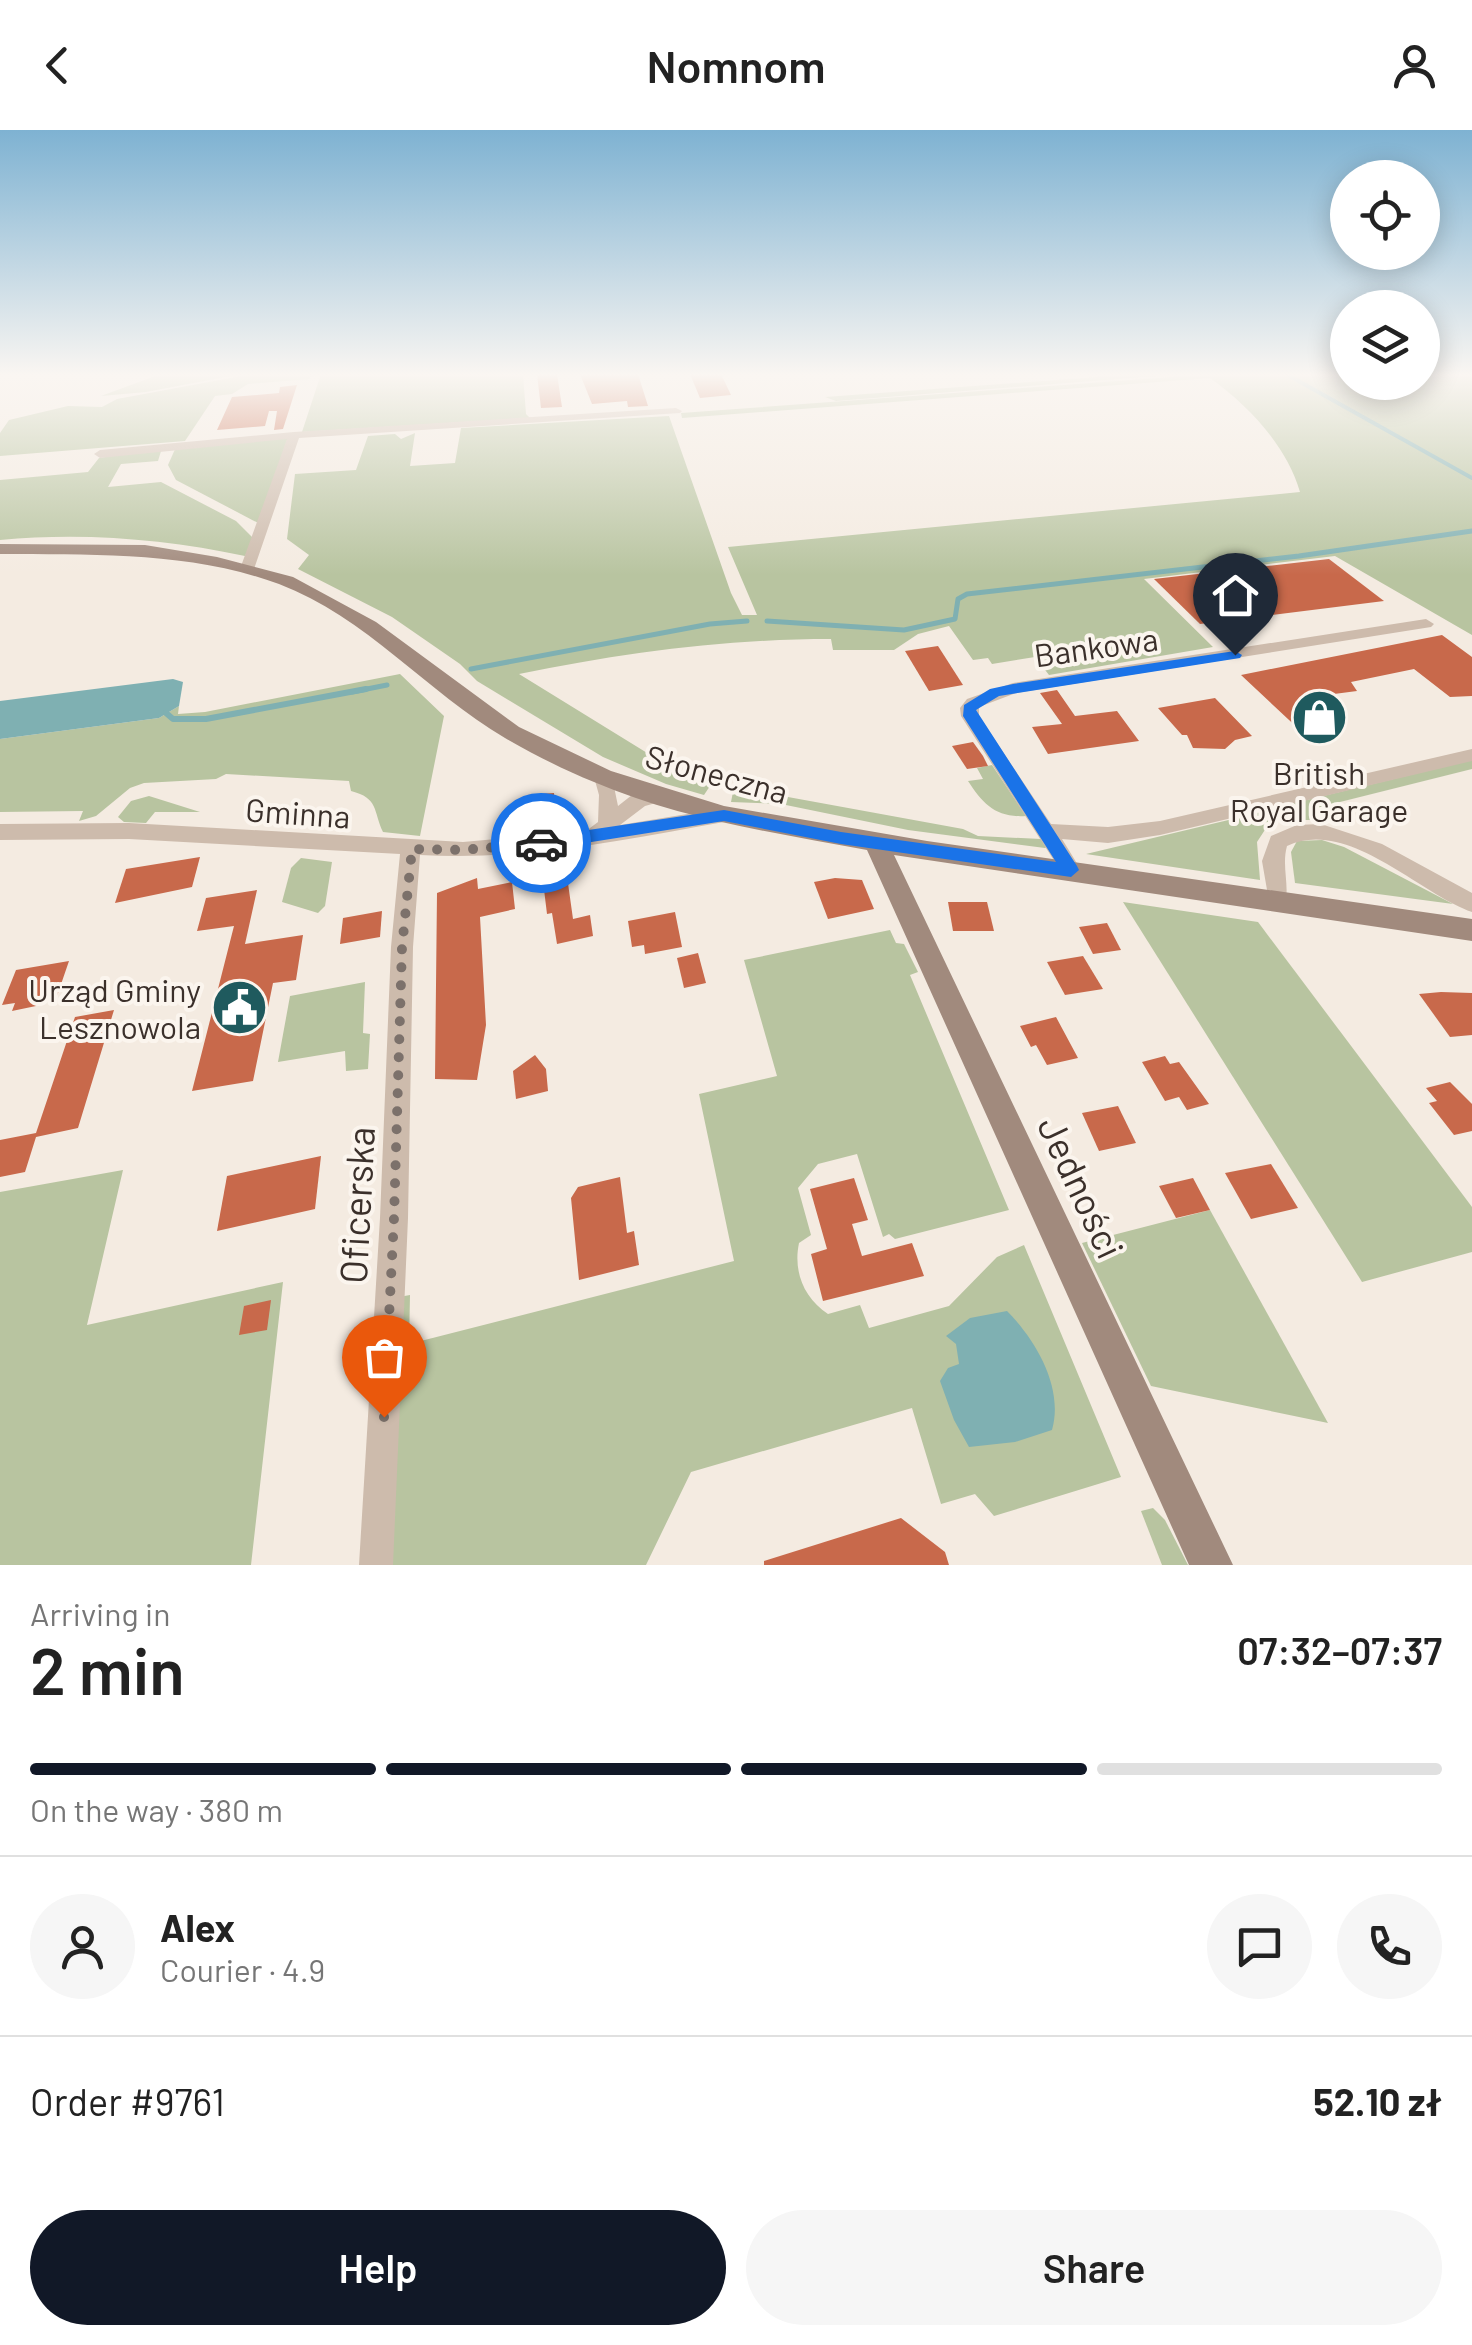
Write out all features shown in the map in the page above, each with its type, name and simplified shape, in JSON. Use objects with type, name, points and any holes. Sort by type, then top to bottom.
[{"type":"main road","name":"Słoneczna","points":[[0,549],[145,550],[248,569],[287,581],[332,602],[511,732],[603,777],[724,816],[876,843],[1472,930]]},
{"type":"main road","name":"Jedności","points":[[876,843],[1211,1565]]},
{"type":"street","points":[[100,454],[233,441]]},
{"type":"street","points":[[248,569],[292,441]]},
{"type":"street","name":"Bankowa","points":[[1071,870],[970,716],[969,708],[974,703],[1013,688],[1426,624]]},
{"type":"street","points":[[1048,831],[1108,835],[1160,828],[1472,755]]},
{"type":"street","points":[[601,832],[608,796],[603,777]]},
{"type":"street","points":[[628,832],[654,806],[656,796]]},
{"type":"street","name":"Gminna","points":[[601,832],[640,800],[656,796]]},
{"type":"street","points":[[1270,803],[1296,830]]},
{"type":"street","name":"Gminna","points":[[0,832],[129,831],[463,850],[628,832],[724,816]]},
{"type":"street","points":[[1277,901],[1272,860],[1278,841],[1296,830],[1319,829],[1349,838],[1472,903]]},
{"type":"street","name":"Oficerska","points":[[376,1565],[394,1218],[402,947],[412,849]]},
{"type":"green space","points":[[0,441],[185,441],[185,441],[0,456]]},
{"type":"green space","points":[[287,441],[260,524],[176,480],[168,465],[176,447]]},
{"type":"green space","points":[[366,441],[414,441],[410,466],[455,463],[459,441],[678,441],[731,593],[742,615],[757,615],[728,547],[1300,492],[1274,441],[1472,441],[1472,635],[1335,556],[1144,579],[1213,647],[1049,675],[1035,657],[992,664],[988,658],[973,660],[949,626],[918,634],[894,650],[833,650],[831,639],[752,642],[635,654],[519,674],[691,780],[712,783],[704,795],[666,784],[603,757],[477,681],[460,664],[392,617],[298,569],[309,555],[287,539],[295,474],[356,470]]},
{"type":"green space","points":[[162,448],[158,461],[121,464],[108,487],[161,482],[236,521],[254,539],[245,556],[124,539],[0,540],[0,480],[88,472],[99,458]]},
{"type":"green space","points":[[400,674],[444,716],[420,836],[383,832],[374,806],[366,797],[351,791],[349,781],[226,774],[216,779],[144,783],[130,788],[96,816],[79,821],[83,811],[0,812],[0,739],[159,718],[179,706],[178,714],[205,712]]},
{"type":"green space","points":[[1472,760],[1472,769],[1328,805],[1336,820],[1299,820],[1292,814],[1294,803]]},
{"type":"green space","points":[[992,765],[1026,816],[1006,815],[991,808],[968,781],[983,779],[977,768]]},
{"type":"green space","points":[[734,787],[963,829],[978,836],[1041,839],[1049,845],[1045,848],[908,830],[781,804],[731,802]]},
{"type":"green space","points":[[149,796],[200,812],[155,812],[146,823],[124,822],[118,817],[131,801]]},
{"type":"green space","points":[[1262,812],[1272,819],[1257,842],[1260,880],[1086,854]]},
{"type":"green space","points":[[1322,840],[1344,847],[1453,904],[1295,883],[1291,852],[1297,841]]},
{"type":"green space","points":[[301,858],[332,862],[325,906],[318,913],[282,902],[291,868]]},
{"type":"green space","points":[[1123,902],[1258,922],[1472,1207],[1472,1252],[1362,1282]]},
{"type":"green space","points":[[890,930],[896,943],[904,944],[918,972],[910,975],[1009,1210],[895,1239],[889,1234],[883,1237],[857,1154],[818,1164],[798,1188],[811,1235],[799,1243],[802,1283],[812,1300],[828,1314],[860,1305],[869,1328],[949,1306],[997,1257],[1024,1245],[1121,1477],[994,1516],[975,1494],[941,1504],[912,1408],[691,1472],[646,1565],[391,1565],[399,1297],[410,1295],[409,1344],[734,1261],[699,1094],[777,1076],[744,960]]},
{"type":"green space","points":[[365,982],[363,1033],[370,1034],[368,1069],[346,1071],[345,1051],[278,1062],[290,996]]},
{"type":"green space","points":[[123,1170],[87,1325],[283,1282],[251,1565],[0,1565],[0,1192]]},
{"type":"green space","points":[[1210,1210],[1328,1423],[1151,1386],[1082,1243]]},
{"type":"green space","points":[[1153,1508],[1165,1520],[1188,1565],[1162,1565],[1141,1511]]},
{"type":"water","points":[[173,679],[183,682],[179,706],[159,718],[0,739],[0,701]]},
{"type":"water","points":[[1007,1311],[1028,1336],[1045,1366],[1054,1398],[1052,1430],[1015,1442],[969,1447],[940,1381],[948,1368],[959,1364],[956,1344],[946,1336],[970,1318]]},
{"type":"building","points":[[1329,559],[1384,601],[1200,624],[1154,579]]},
{"type":"building","points":[[1442,635],[1472,657],[1472,696],[1450,697],[1414,669],[1351,682],[1357,691],[1334,694],[1341,702],[1324,706],[1342,725],[1303,733],[1241,675]]},
{"type":"building","points":[[938,646],[963,685],[929,691],[905,651]]},
{"type":"building","points":[[1057,690],[1075,716],[1117,711],[1139,741],[1048,754],[1032,727],[1062,724],[1040,693]]},
{"type":"building","points":[[1215,698],[1252,736],[1235,740],[1225,749],[1193,748],[1187,735],[1182,735],[1158,708]]},
{"type":"building","points":[[973,742],[988,766],[967,769],[952,746]]},
{"type":"building","points":[[554,793],[556,821],[532,823],[527,795]]},
{"type":"building","points":[[200,857],[192,887],[115,903],[126,869]]},
{"type":"building","points":[[566,869],[573,919],[590,915],[593,936],[557,944],[552,913],[547,914],[542,873]]},
{"type":"building","points":[[477,878],[478,889],[512,882],[515,909],[480,917],[486,1025],[477,1080],[435,1079],[437,893]]},
{"type":"building","points":[[835,878],[862,880],[874,909],[828,919],[814,882]]},
{"type":"building","points":[[257,890],[245,944],[303,935],[296,980],[273,983],[253,1081],[192,1091],[234,926],[197,931],[206,898]]},
{"type":"building","points":[[948,902],[987,902],[994,931],[953,931]]},
{"type":"building","points":[[382,911],[380,937],[340,944],[343,918]]},
{"type":"building","points":[[675,912],[682,947],[645,954],[644,945],[632,947],[628,921]]},
{"type":"building","points":[[1107,923],[1121,950],[1093,954],[1079,927]]},
{"type":"building","points":[[698,953],[706,983],[684,988],[677,958]]},
{"type":"building","points":[[1083,956],[1103,989],[1065,995],[1047,962]]},
{"type":"building","points":[[69,961],[57,996],[12,1011],[15,1003],[2,1005],[16,970]]},
{"type":"building","points":[[1472,993],[1472,1035],[1450,1037],[1419,994]]},
{"type":"building","points":[[114,1010],[78,1128],[36,1137],[25,1172],[0,1177],[0,1140],[36,1133],[75,1017]]},
{"type":"building","points":[[1056,1017],[1078,1058],[1047,1065],[1020,1026]]},
{"type":"building","points":[[535,1055],[546,1069],[548,1091],[516,1099],[513,1071]]},
{"type":"building","points":[[1165,1056],[1170,1064],[1179,1062],[1209,1104],[1187,1110],[1179,1097],[1165,1101],[1142,1062]]},
{"type":"building","points":[[1450,1082],[1472,1104],[1472,1131],[1454,1135],[1429,1103],[1437,1101],[1426,1088]]},
{"type":"building","points":[[1118,1106],[1136,1143],[1099,1151],[1082,1113]]},
{"type":"building","points":[[321,1156],[315,1209],[217,1231],[227,1176]]},
{"type":"building","points":[[1271,1164],[1298,1208],[1251,1219],[1225,1173]]},
{"type":"building","points":[[620,1177],[627,1233],[634,1231],[639,1265],[579,1280],[571,1198],[578,1187]]},
{"type":"building","points":[[854,1178],[868,1220],[852,1224],[862,1256],[912,1243],[924,1276],[823,1301],[811,1254],[827,1249],[810,1189]]},
{"type":"building","points":[[1193,1178],[1210,1210],[1176,1218],[1159,1186]]},
{"type":"building","points":[[271,1300],[267,1330],[239,1335],[244,1306]]},
{"type":"building","points":[[901,1518],[945,1552],[949,1565],[764,1565],[764,1561]]},
{"type":"waterway","points":[[1406,441],[1472,478]]},
{"type":"waterway","points":[[767,621],[904,630],[955,619],[958,599],[967,594],[1299,556],[1472,531]]},
{"type":"waterway","points":[[471,669],[710,624],[747,621]]},
{"type":"waterway","points":[[352,692],[387,685]]},
{"type":"waterway","points":[[166,713],[173,719],[206,719],[366,689]]},
{"type":"way so far","points":[[384,1417],[402,947],[412,849],[463,850],[541,843]]},
{"type":"place","name":"British Royal Garage","points":[[1319,718]]},
{"type":"place","name":"Urząd Gminy Lesznowola","points":[[240,1007]]},
{"type":"route","points":[[541,843],[724,816],[841,838],[1071,870],[970,716],[969,708],[995,692],[1013,688],[1235,655]]}]
